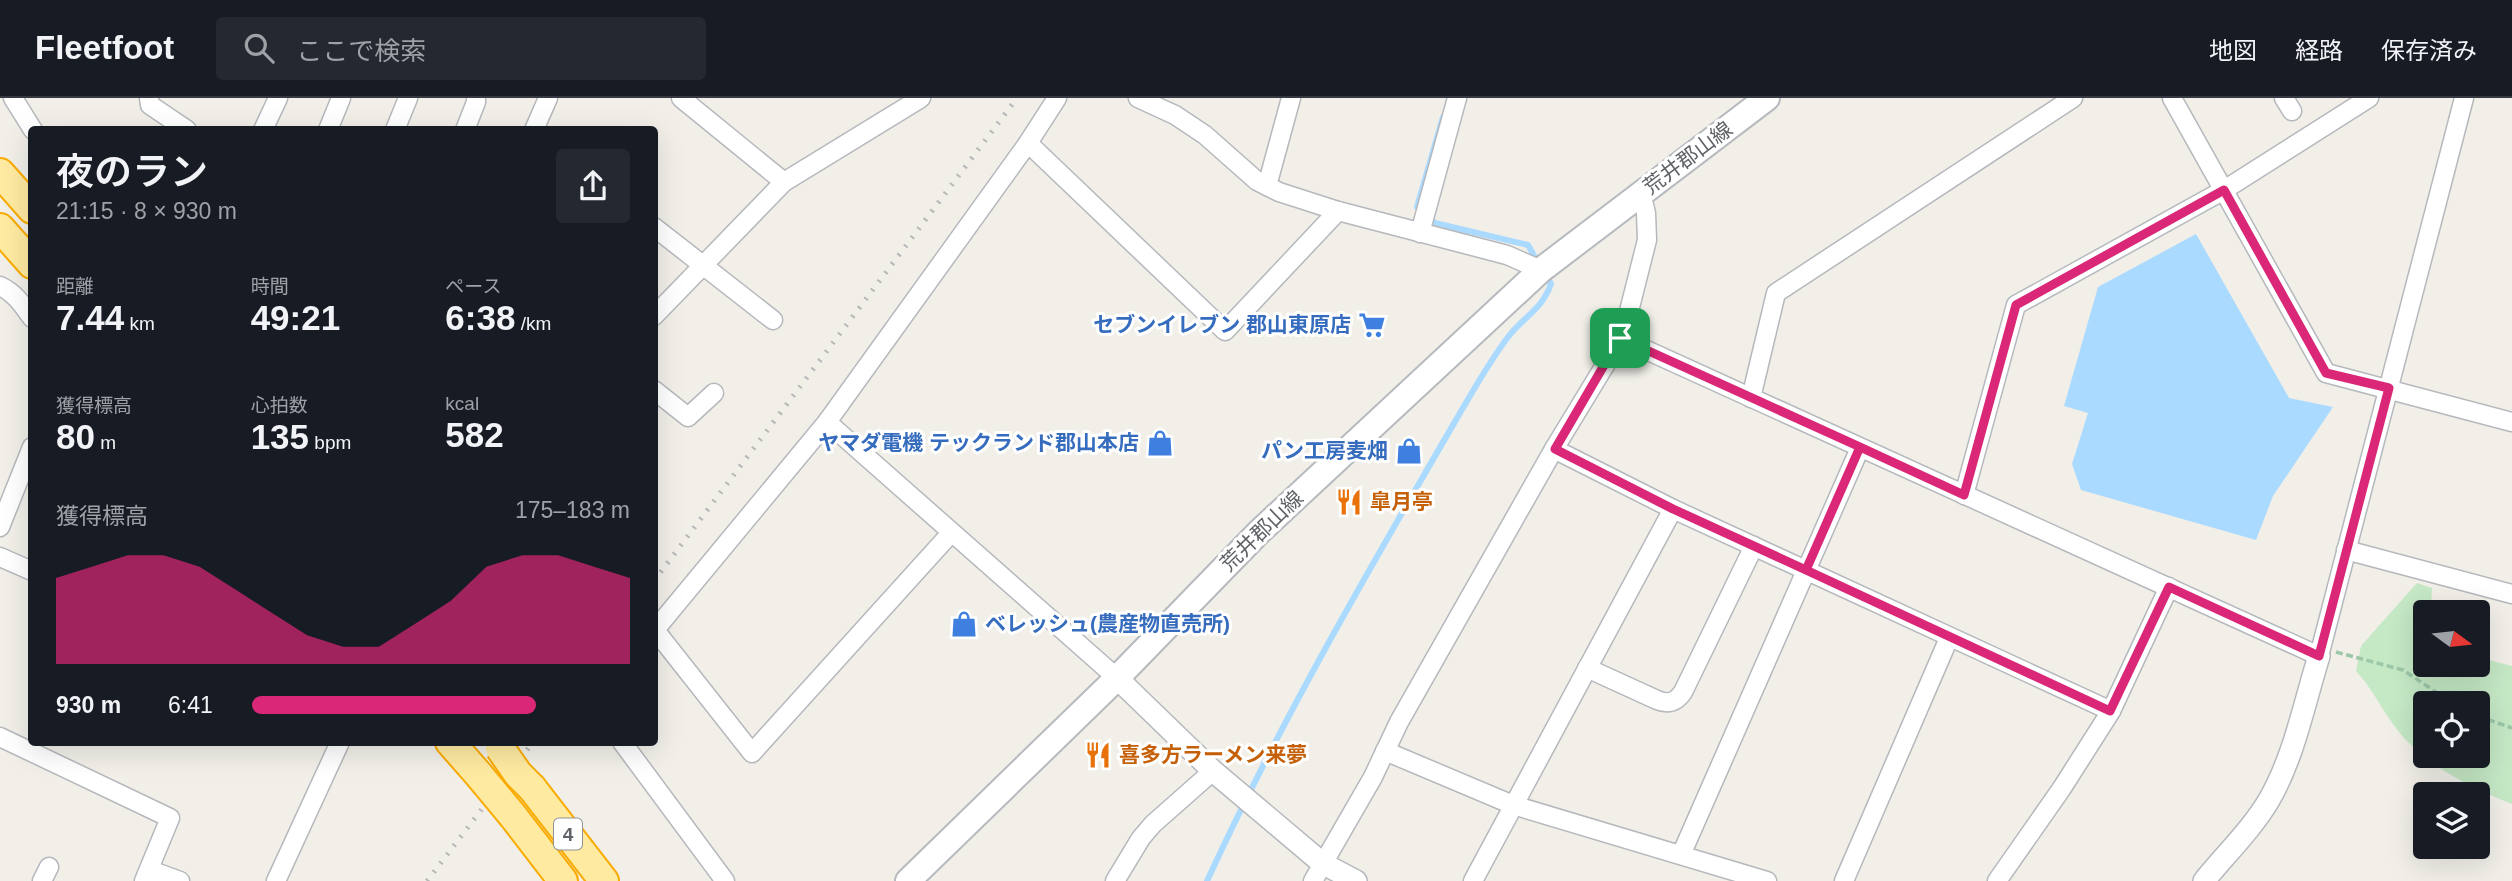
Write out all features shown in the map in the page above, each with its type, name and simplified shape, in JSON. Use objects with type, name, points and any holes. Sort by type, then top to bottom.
[{"type":"highway","points":[[0,173],[28,204]]},
{"type":"highway","points":[[0,228],[28,260]]},
{"type":"highway","name":"4","points":[[454,746],[513,816],[563,881]]},
{"type":"highway","name":"4","points":[[498,746],[604,881]]},
{"type":"main road","name":"荒井郡山線","points":[[908,881],[1117,678],[1259,532],[1541,270],[1767,98]]},
{"type":"street","points":[[13,98],[30,126]]},
{"type":"street","points":[[149,98],[150,105],[181,126]]},
{"type":"street","points":[[265,126],[278,98]]},
{"type":"street","points":[[330,126],[341,98]]},
{"type":"street","points":[[397,126],[408,98]]},
{"type":"street","points":[[466,126],[476,98]]},
{"type":"street","points":[[536,126],[548,98]]},
{"type":"street","points":[[681,98],[784,182]]},
{"type":"street","points":[[658,312],[784,182],[921,98]]},
{"type":"street","points":[[658,627],[827,422],[1028,143],[1056,98]]},
{"type":"street","points":[[1138,98],[1157,101],[1205,135],[1257,181],[1291,197],[1507,256],[1541,270]]},
{"type":"street","points":[[1267,186],[1291,98]]},
{"type":"street","points":[[1420,233],[1457,98]]},
{"type":"street","points":[[1751,398],[1776,293],[2073,98]]},
{"type":"street","points":[[2172,98],[2326,373],[2512,422]]},
{"type":"street","points":[[1964,495],[2016,305],[2224,190],[2368,98]]},
{"type":"street","points":[[2204,881],[2258,816],[2273,793],[2291,747],[2320,652],[2464,98]]},
{"type":"street","points":[[1028,143],[1225,331],[1338,211]]},
{"type":"street","points":[[1318,872],[1347,823],[1399,722],[1620,338],[1647,240],[1646,213],[1641,193]]},
{"type":"street","points":[[658,230],[773,320]]},
{"type":"street","points":[[0,286],[15,296],[28,313]]},
{"type":"street","points":[[1620,338],[2169,587],[2320,652]]},
{"type":"street","points":[[658,393],[688,417],[714,393]]},
{"type":"street","points":[[827,422],[1117,678],[1318,872],[1356,881]]},
{"type":"street","points":[[1681,855],[1860,447]]},
{"type":"street","points":[[1555,449],[1673,509],[2110,711]]},
{"type":"street","points":[[0,527],[28,457]]},
{"type":"street","points":[[1474,881],[1673,509]]},
{"type":"street","points":[[658,635],[752,753],[951,533]]},
{"type":"street","points":[[1587,668],[1657,700],[1677,700],[1684,692],[1754,546]]},
{"type":"street","points":[[2346,550],[2512,594]]},
{"type":"street","points":[[0,557],[28,569]]},
{"type":"street","points":[[1997,881],[2063,788],[2110,711],[2169,587]]},
{"type":"street","points":[[1844,881],[1949,638]]},
{"type":"street","points":[[0,737],[170,818],[147,875],[180,881]]},
{"type":"street","points":[[276,881],[338,746]]},
{"type":"street","points":[[625,746],[725,881]]},
{"type":"street","points":[[1385,751],[1513,805],[1767,881]]},
{"type":"street","points":[[1115,881],[1133,850],[1153,824],[1213,771]]},
{"type":"path","points":[[2320,652],[2403,670],[2434,691]]},
{"type":"path","points":[[2490,720],[2512,728]]},
{"type":"green space","points":[[2417,583],[2432,588],[2432,600],[2413,600],[2413,677],[2490,677],[2490,660],[2512,666],[2512,804],[2490,795],[2490,782],[2464,782],[2440,768],[2490,768],[2490,691],[2413,691],[2413,747],[2393,724],[2356,671],[2361,646]]},
{"type":"water","points":[[2196,234],[2289,398],[2333,407],[2273,496],[2256,540],[2081,490],[2072,464],[2088,413],[2064,406],[2098,287]]},
{"type":"waterway","points":[[1443,117],[1417,207],[1435,223],[1528,245],[1538,263]]},
{"type":"waterway","points":[[1207,881],[1265,761],[1360,586],[1489,365],[1508,337],[1547,293],[1551,284],[1546,275]]},
{"type":"railway","points":[[658,576],[1017,98]]},
{"type":"railway","points":[[427,881],[530,746]]},
{"type":"place","name":"セブンイレブン 郡山東原店","points":[[1372,325]]},
{"type":"place","name":"ヤマダ電機 テックランド郡山本店","points":[[1160,443]]},
{"type":"place","name":"パン工房麦畑","points":[[1409,451]]},
{"type":"place","name":"皐月亭","points":[[1349,502]]},
{"type":"place","name":"ベレッシュ(農産物直売所)","points":[[964,624]]},
{"type":"place","name":"喜多方ラーメン来夢","points":[[1098,755]]},
{"type":"route","points":[[1620,338],[1555,449],[1673,509],[1806,570],[1833,509],[1860,447],[1964,495],[2016,305],[2224,190],[2326,373],[2389,388],[2319,656],[2169,587],[2110,711],[1806,570],[1860,447],[1620,338]]}]
